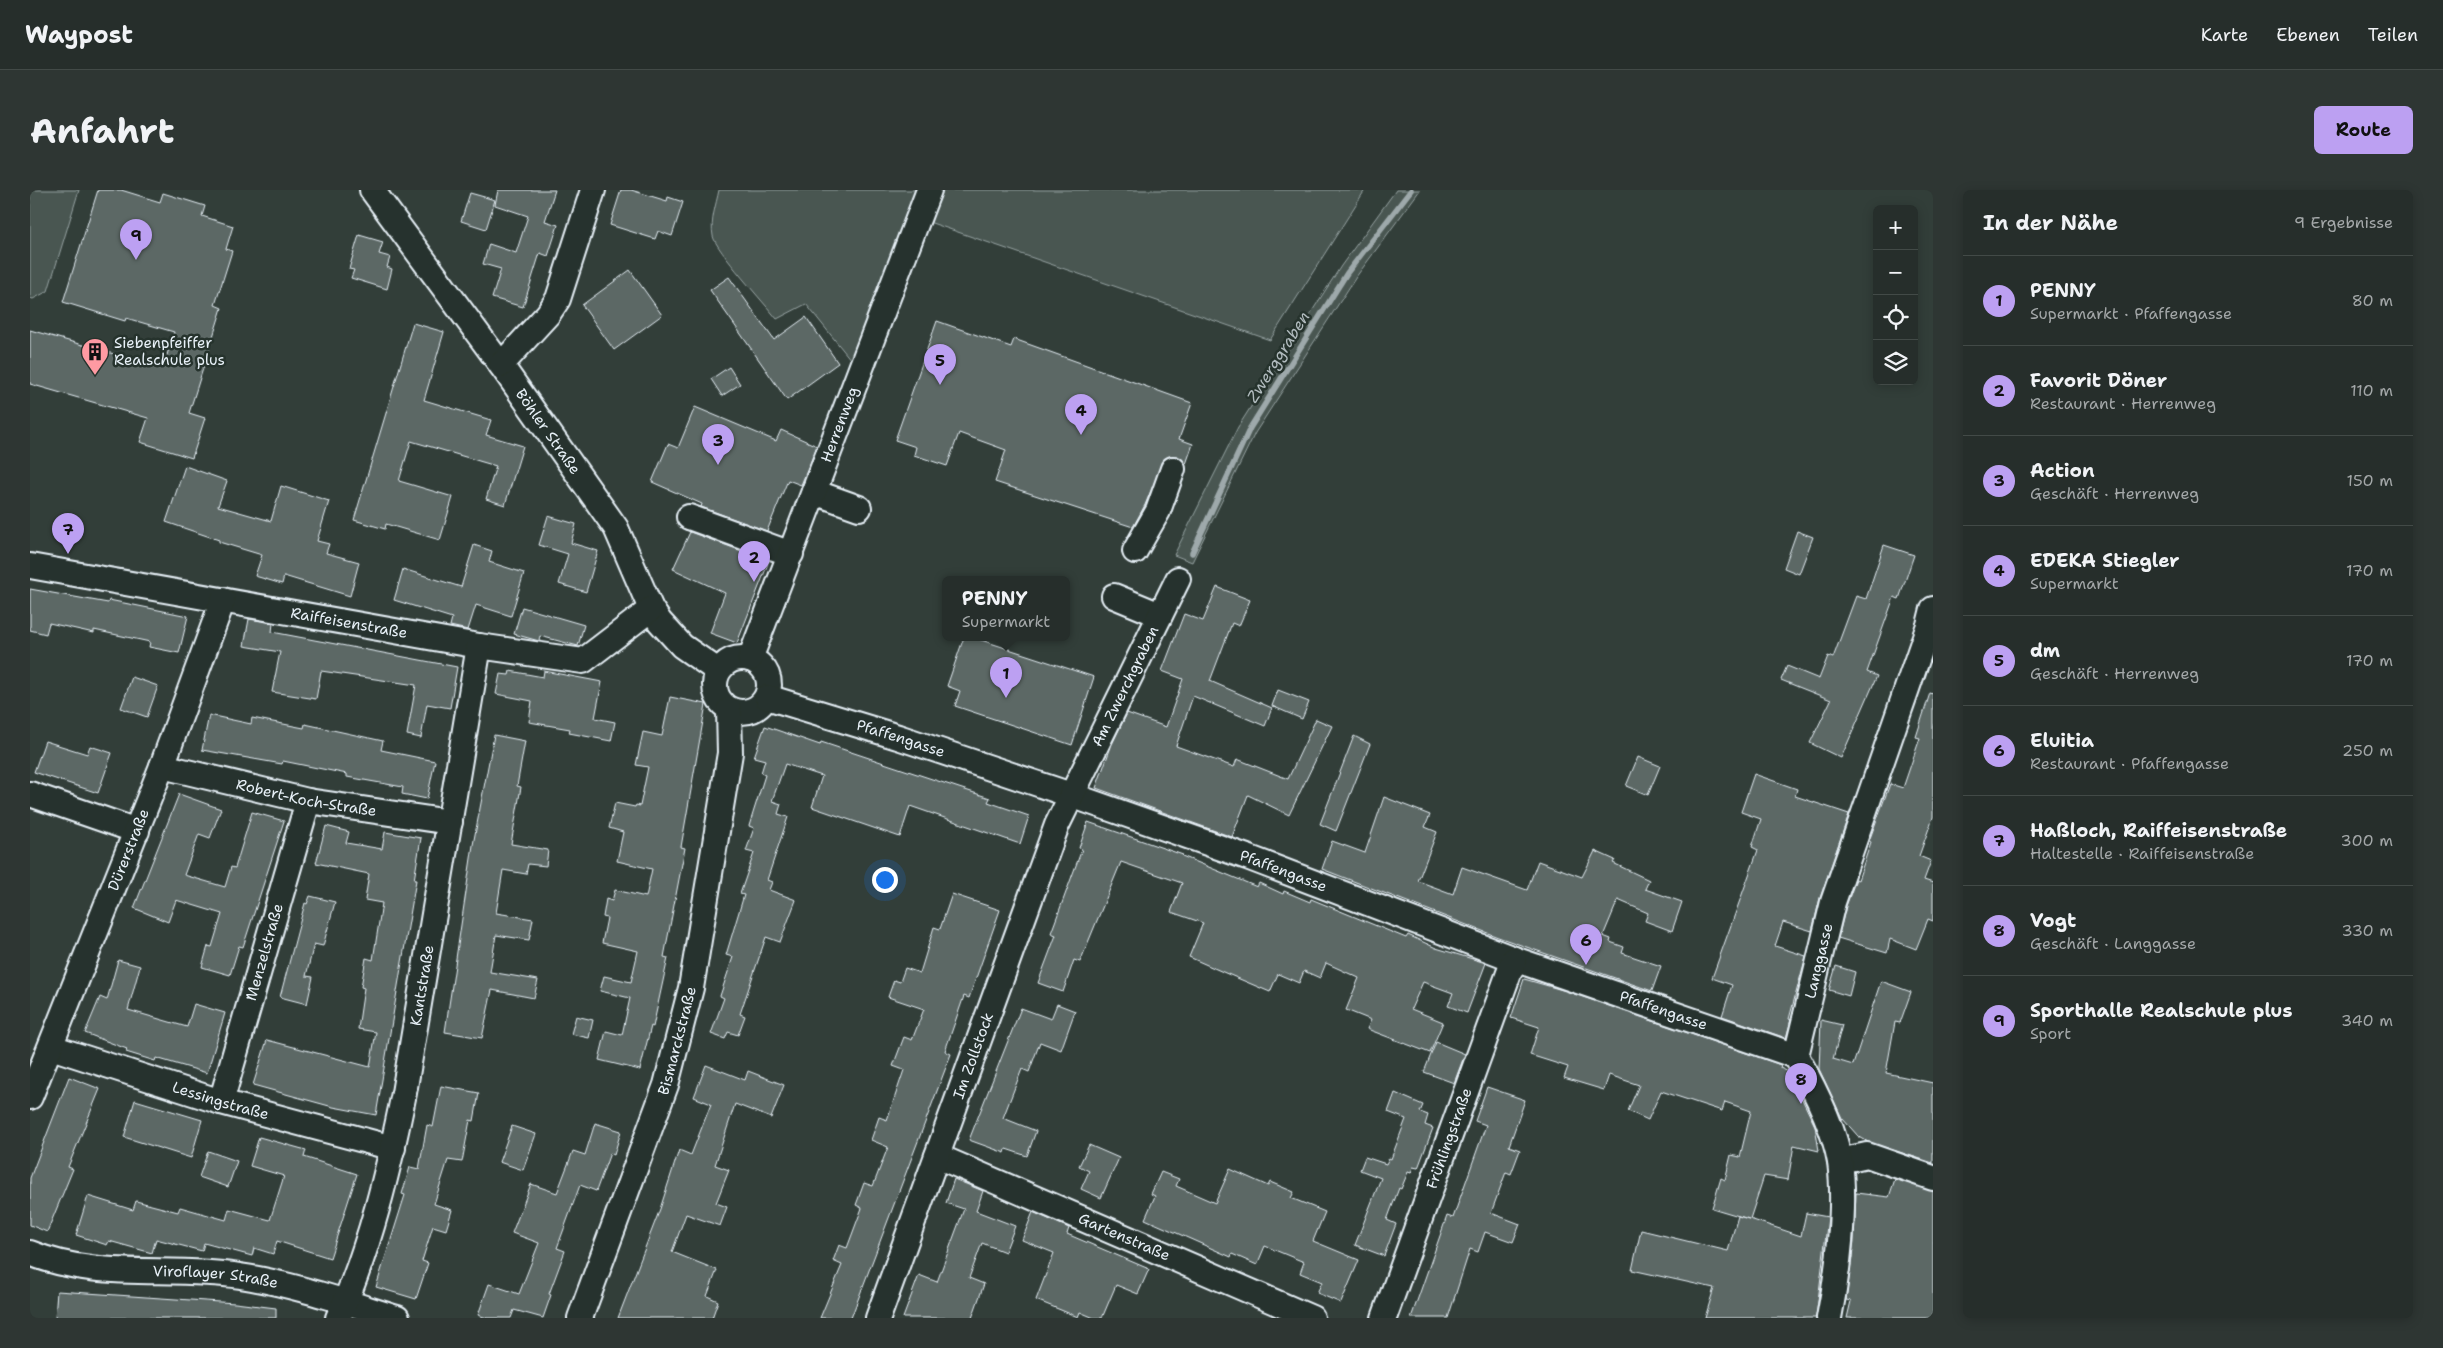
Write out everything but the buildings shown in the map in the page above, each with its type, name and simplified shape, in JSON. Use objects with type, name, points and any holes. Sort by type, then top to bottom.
[{"type":"street","name":"Böhler Straße","points":[[372,190],[501,364],[616,528],[651,610],[671,636],[694,656],[718,671]]},
{"type":"street","points":[[501,364],[548,314],[558,299],[593,190]]},
{"type":"street","name":"Herrenweg","points":[[750,659],[929,190]]},
{"type":"street","points":[[1135,551],[1158,511],[1173,469]]},
{"type":"street","points":[[814,492],[859,508]]},
{"type":"street","points":[[689,517],[791,554]]},
{"type":"street","name":"Raiffeisenstraße","points":[[30,566],[479,646],[583,661],[651,610]]},
{"type":"street","name":"Am Zwerchgraben","points":[[1071,795],[1178,579]]},
{"type":"street","points":[[1114,596],[1160,615]]},
{"type":"street","name":"Dürerstraße","points":[[30,1097],[137,831],[223,600]]},
{"type":"street","name":"Langgasse","points":[[1796,1056],[1833,902],[1932,620]]},
{"type":"street","name":"Kantstraße","points":[[342,1310],[370,1228],[393,1148],[404,1093],[479,646]]},
{"type":"street","points":[[750,659],[765,670],[770,688],[767,697],[760,706],[739,711],[718,699],[715,692],[715,682],[718,671],[732,660],[750,659]]},
{"type":"street","name":"Pfaffengasse","points":[[767,697],[898,737],[1071,795],[1247,857],[1514,959],[1796,1056]]},
{"type":"street","name":"Bismarckstraße","points":[[580,1318],[666,1085],[691,988],[730,753],[739,711]]},
{"type":"street","name":"Robert-Koch-Straße","points":[[162,766],[308,801],[450,822]]},
{"type":"street","points":[[30,794],[137,831]]},
{"type":"street","name":"Im Zollstock","points":[[878,1318],[1045,856],[1071,795]]},
{"type":"street","name":"Menzelstraße","points":[[221,1102],[308,801]]},
{"type":"street","name":"Frühlingstraße","points":[[1384,1318],[1514,959]]},
{"type":"street","name":"Lessingstraße","points":[[51,1046],[221,1102],[393,1148]]},
{"type":"street","points":[[1796,1056],[1814,1087],[1840,1161],[1840,1219],[1836,1284],[1829,1318]]},
{"type":"street","points":[[1840,1161],[1867,1155],[1933,1178]]},
{"type":"street","name":"Gartenstraße","points":[[937,1156],[1312,1318]]},
{"type":"street","name":"Viroflayer Straße","points":[[30,1253],[53,1263],[79,1268],[238,1276],[290,1285],[342,1310],[397,1318]]},
{"type":"shaded area","points":[[30,190],[79,190],[48,291],[33,299],[30,298]]},
{"type":"shaded area","points":[[719,190],[923,190],[855,365],[806,304],[777,319],[731,264],[716,243],[712,230]]},
{"type":"shaded area","points":[[937,190],[1365,190],[1270,340],[926,221]]},
{"type":"shaded area","points":[[1396,190],[1420,190],[1356,277],[1255,433],[1192,562],[1174,555],[1238,427],[1341,266]]},
{"type":"waterway","name":"Zwerggraben","points":[[1192,553],[1250,428],[1347,273],[1411,190]]},
{"type":"place","name":"Sporthalle Realschule plus","points":[[136,260]]},
{"type":"place","name":"Siebenpfeiffer Realschule plus","points":[[95,376]]},
{"type":"place","name":"dm","points":[[940,385]]},
{"type":"place","name":"EDEKA Stiegler","points":[[1081,435]]},
{"type":"place","name":"Action","points":[[718,465]]},
{"type":"place","name":"Haßloch, Raiffeisenstraße","points":[[68,554]]},
{"type":"place","name":"Favorit Döner","points":[[754,582]]},
{"type":"place","name":"PENNY","points":[[1006,698]]},
{"type":"place","name":"Eluitia","points":[[1586,965]]},
{"type":"place","name":"Vogt","points":[[1801,1104]]}]
